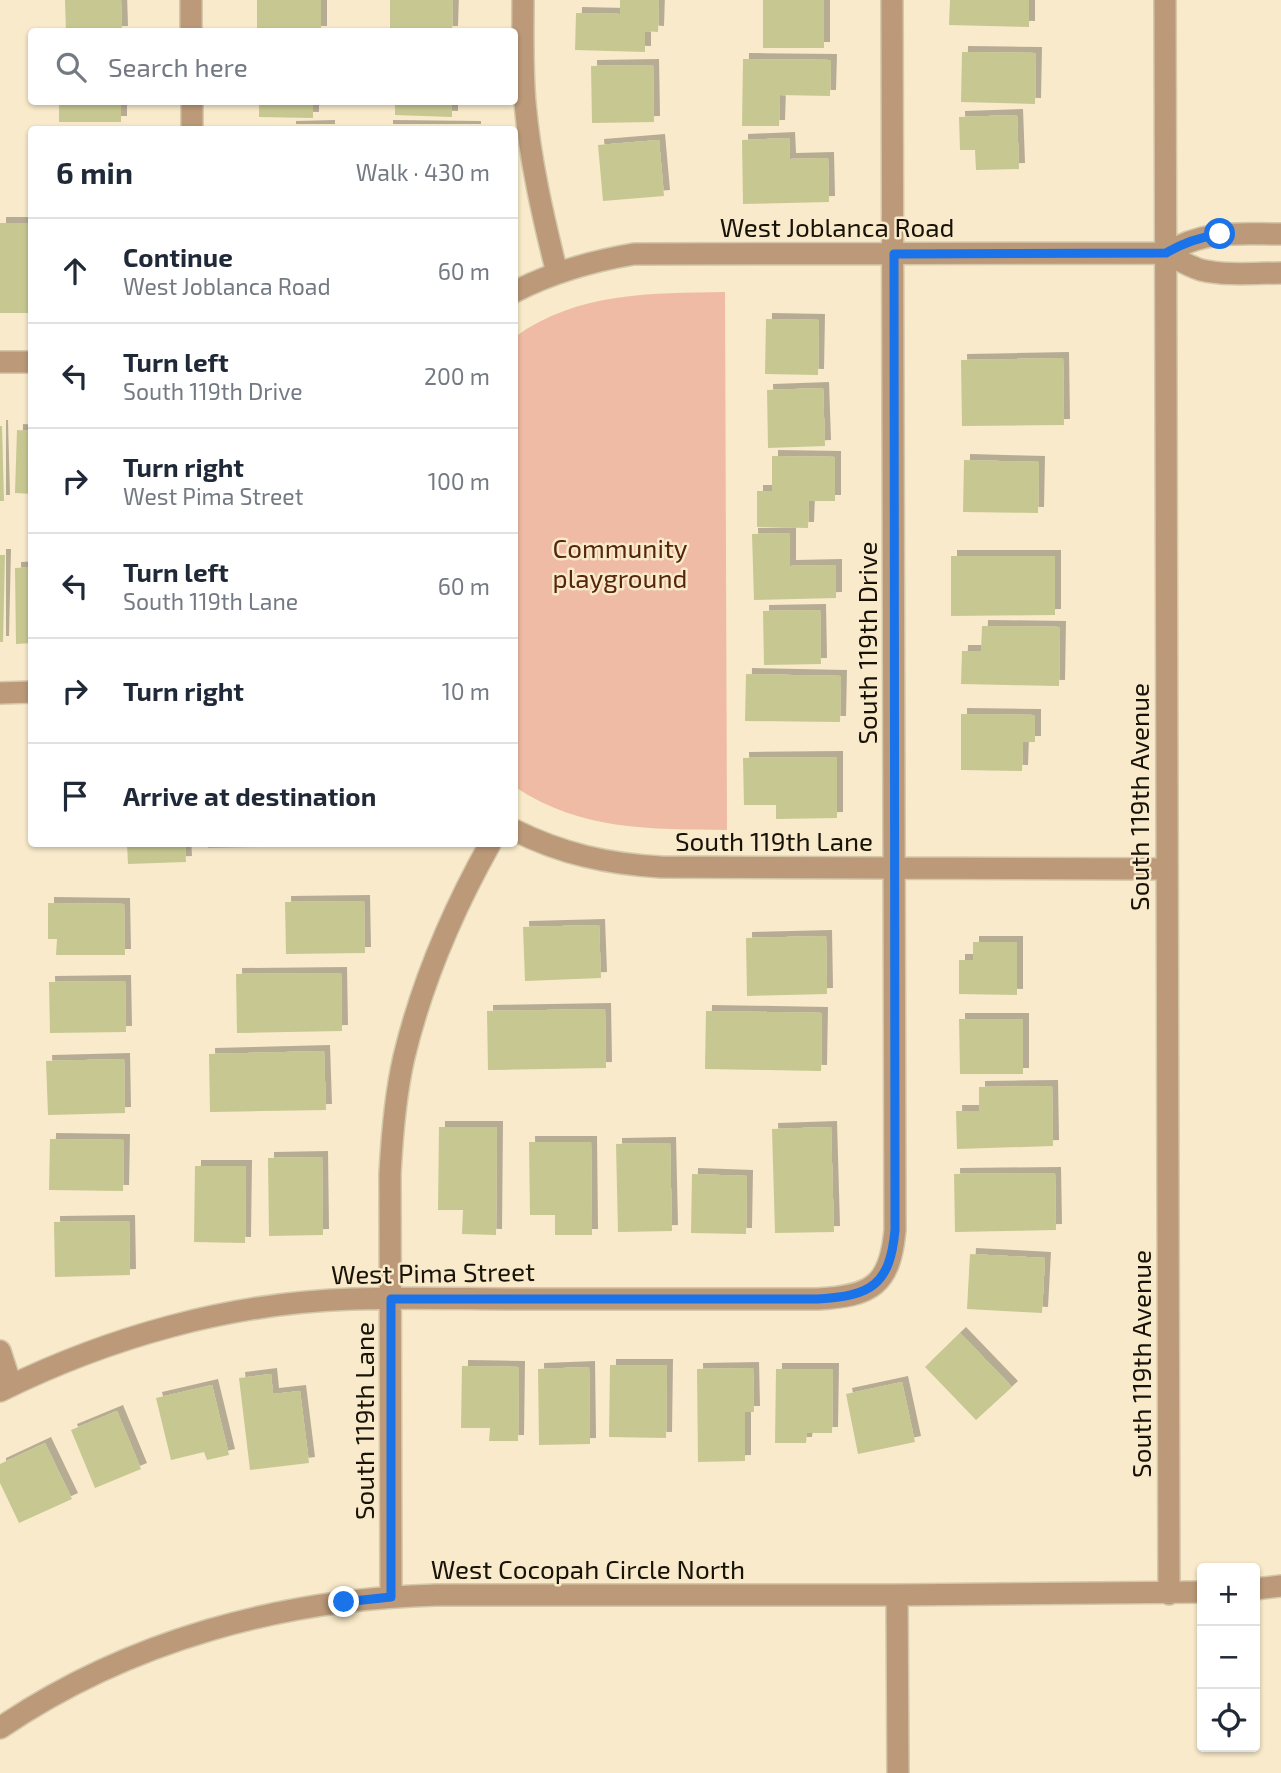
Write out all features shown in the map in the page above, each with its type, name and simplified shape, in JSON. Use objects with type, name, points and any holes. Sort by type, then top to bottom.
[{"type":"street","points":[[191,0],[191,28]]},
{"type":"street","points":[[523,0],[528,130],[540,202],[557,273]]},
{"type":"street","name":"South 119th Drive","points":[[877,1283],[888,1266],[894,1248],[895,1230],[892,0]]},
{"type":"street","name":"South 119th Avenue","points":[[1165,0],[1169,1594]]},
{"type":"street","points":[[192,105],[192,126]]},
{"type":"street","name":"West Joblanca Road","points":[[518,290],[557,273],[606,258],[634,254],[1166,253],[1201,237],[1220,234],[1281,234]]},
{"type":"street","name":"West Joblanca Road","points":[[1166,253],[1184,264],[1202,270],[1220,273],[1281,273]]},
{"type":"street","points":[[0,362],[28,362]]},
{"type":"street","points":[[0,692],[28,692]]},
{"type":"street","name":"South 119th Lane","points":[[518,832],[564,851],[597,860],[661,867],[1167,869]]},
{"type":"street","name":"South 119th Lane","points":[[391,1597],[392,1136],[404,1059],[423,994],[445,935],[488,847]]},
{"type":"street","name":"West Pima Street","points":[[6,1388],[103,1346],[150,1332],[237,1312],[312,1302],[351,1299],[818,1299],[859,1294],[877,1283]]},
{"type":"street","points":[[0,1351],[6,1388]]},
{"type":"street","points":[[1260,1588],[1281,1586]]},
{"type":"street","name":"West Cocopah Circle North","points":[[0,1728],[100,1672],[191,1635],[242,1621],[344,1602],[391,1597],[1197,1592]]},
{"type":"street","points":[[897,1595],[898,1764]]},
{"type":"green space","name":"Community playground","points":[[725,292],[727,830],[644,828],[591,820],[540,801],[518,789],[518,335],[563,311],[589,303],[670,293]]},
{"type":"building","points":[[65,0],[121,0],[122,28],[66,28]]},
{"type":"building","points":[[257,0],[321,0],[321,28],[257,28]]},
{"type":"building","points":[[390,0],[453,0],[452,28],[390,28]]},
{"type":"building","points":[[620,0],[659,0],[658,32],[645,31],[645,52],[575,50],[576,13],[620,14]]},
{"type":"building","points":[[763,0],[824,0],[824,48],[763,48]]},
{"type":"building","points":[[950,0],[1029,0],[1029,27],[949,25]]},
{"type":"building","points":[[962,52],[1036,53],[1035,104],[961,102]]},
{"type":"building","points":[[743,59],[831,60],[830,96],[780,95],[779,126],[742,126]]},
{"type":"building","points":[[653,65],[654,122],[592,123],[591,66]]},
{"type":"building","points":[[59,105],[121,105],[121,122],[59,122]]},
{"type":"building","points":[[259,105],[313,105],[313,118],[259,117]]},
{"type":"building","points":[[395,105],[452,105],[452,117],[395,115]]},
{"type":"building","points":[[1017,115],[1019,169],[976,170],[975,150],[960,150],[959,117]]},
{"type":"building","points":[[789,138],[790,159],[828,158],[829,202],[743,204],[742,140]]},
{"type":"building","points":[[659,140],[664,196],[603,201],[598,145]]},
{"type":"building","points":[[0,223],[28,223],[28,313],[0,313]]},
{"type":"building","points":[[766,319],[819,320],[818,375],[765,374]]},
{"type":"building","points":[[1063,358],[1064,425],[962,426],[961,360]]},
{"type":"building","points":[[823,388],[825,446],[768,448],[767,390]]},
{"type":"building","points":[[2,426],[4,501],[0,501]]},
{"type":"building","points":[[17,430],[28,431],[28,494],[15,493]]},
{"type":"building","points":[[772,456],[835,457],[835,501],[809,501],[808,528],[757,527],[757,491],[772,491]]},
{"type":"building","points":[[964,460],[1039,462],[1038,513],[963,512]]},
{"type":"building","points":[[790,533],[790,566],[836,565],[836,598],[754,600],[752,534]]},
{"type":"building","points":[[0,555],[5,555],[3,642],[0,642]]},
{"type":"building","points":[[951,556],[1055,556],[1055,615],[951,616]]},
{"type":"building","points":[[28,567],[28,643],[16,644],[15,568]]},
{"type":"building","points":[[820,610],[821,664],[764,665],[763,611]]},
{"type":"building","points":[[982,626],[1060,627],[1059,686],[961,684],[962,651],[981,651]]},
{"type":"building","points":[[746,674],[841,676],[840,722],[745,721]]},
{"type":"building","points":[[961,714],[1035,715],[1035,742],[1023,742],[1022,771],[961,770]]},
{"type":"building","points":[[837,757],[837,818],[776,819],[776,805],[744,805],[743,758]]},
{"type":"building","points":[[127,847],[185,847],[186,862],[128,864]]},
{"type":"building","points":[[364,901],[365,953],[286,954],[285,902]]},
{"type":"building","points":[[48,903],[124,904],[125,955],[56,955],[57,939],[48,939]]},
{"type":"building","points":[[599,925],[601,978],[525,981],[523,927]]},
{"type":"building","points":[[826,936],[827,994],[747,996],[746,938]]},
{"type":"building","points":[[973,942],[1017,942],[1017,995],[959,994],[959,960],[973,960]]},
{"type":"building","points":[[341,973],[342,1031],[237,1033],[236,974]]},
{"type":"building","points":[[125,981],[126,1032],[50,1033],[49,982]]},
{"type":"building","points":[[605,1009],[606,1068],[488,1070],[487,1011]]},
{"type":"building","points":[[706,1011],[822,1013],[821,1071],[705,1069]]},
{"type":"building","points":[[959,1019],[1023,1019],[1023,1074],[960,1074]]},
{"type":"building","points":[[324,1051],[326,1110],[210,1112],[209,1054]]},
{"type":"building","points":[[124,1059],[125,1113],[48,1115],[46,1061]]},
{"type":"building","points":[[1052,1086],[1053,1146],[957,1149],[956,1111],[979,1111],[979,1087]]},
{"type":"building","points":[[439,1127],[497,1127],[496,1235],[462,1234],[463,1210],[438,1210]]},
{"type":"building","points":[[831,1127],[834,1232],[775,1233],[772,1129]]},
{"type":"building","points":[[50,1139],[124,1140],[123,1191],[49,1190]]},
{"type":"building","points":[[529,1142],[591,1142],[592,1235],[555,1235],[555,1215],[530,1215]]},
{"type":"building","points":[[670,1143],[672,1231],[618,1232],[616,1144]]},
{"type":"building","points":[[322,1157],[323,1235],[269,1236],[268,1158]]},
{"type":"building","points":[[195,1166],[246,1166],[245,1243],[194,1242]]},
{"type":"building","points":[[1055,1173],[1056,1230],[955,1232],[954,1174]]},
{"type":"building","points":[[692,1174],[747,1176],[746,1234],[691,1233]]},
{"type":"building","points":[[129,1221],[130,1275],[55,1277],[54,1222]]},
{"type":"building","points":[[970,1254],[1045,1258],[1042,1313],[967,1309]]},
{"type":"building","points":[[960,1333],[1012,1387],[976,1420],[925,1367]]},
{"type":"building","points":[[610,1365],[667,1365],[666,1438],[609,1437]]},
{"type":"building","points":[[462,1366],[519,1367],[518,1441],[489,1441],[490,1428],[461,1428]]},
{"type":"building","points":[[589,1367],[590,1444],[539,1445],[538,1369]]},
{"type":"building","points":[[753,1368],[754,1412],[745,1412],[745,1461],[698,1462],[697,1369]]},
{"type":"building","points":[[776,1369],[833,1369],[832,1433],[807,1433],[806,1443],[775,1443]]},
{"type":"building","points":[[271,1374],[273,1394],[300,1391],[309,1463],[250,1470],[239,1378]]},
{"type":"building","points":[[902,1382],[915,1442],[858,1454],[846,1394]]},
{"type":"building","points":[[212,1385],[229,1455],[207,1460],[204,1452],[171,1460],[156,1398]]},
{"type":"building","points":[[117,1411],[141,1469],[95,1488],[71,1430]]},
{"type":"building","points":[[45,1443],[72,1499],[19,1523],[0,1483],[0,1464]]},
{"type":"route","points":[[344,1602],[391,1597],[391,1299],[839,1298],[859,1294],[877,1283],[888,1266],[894,1248],[895,1230],[894,254],[1166,253],[1181,244],[1220,234]]}]
